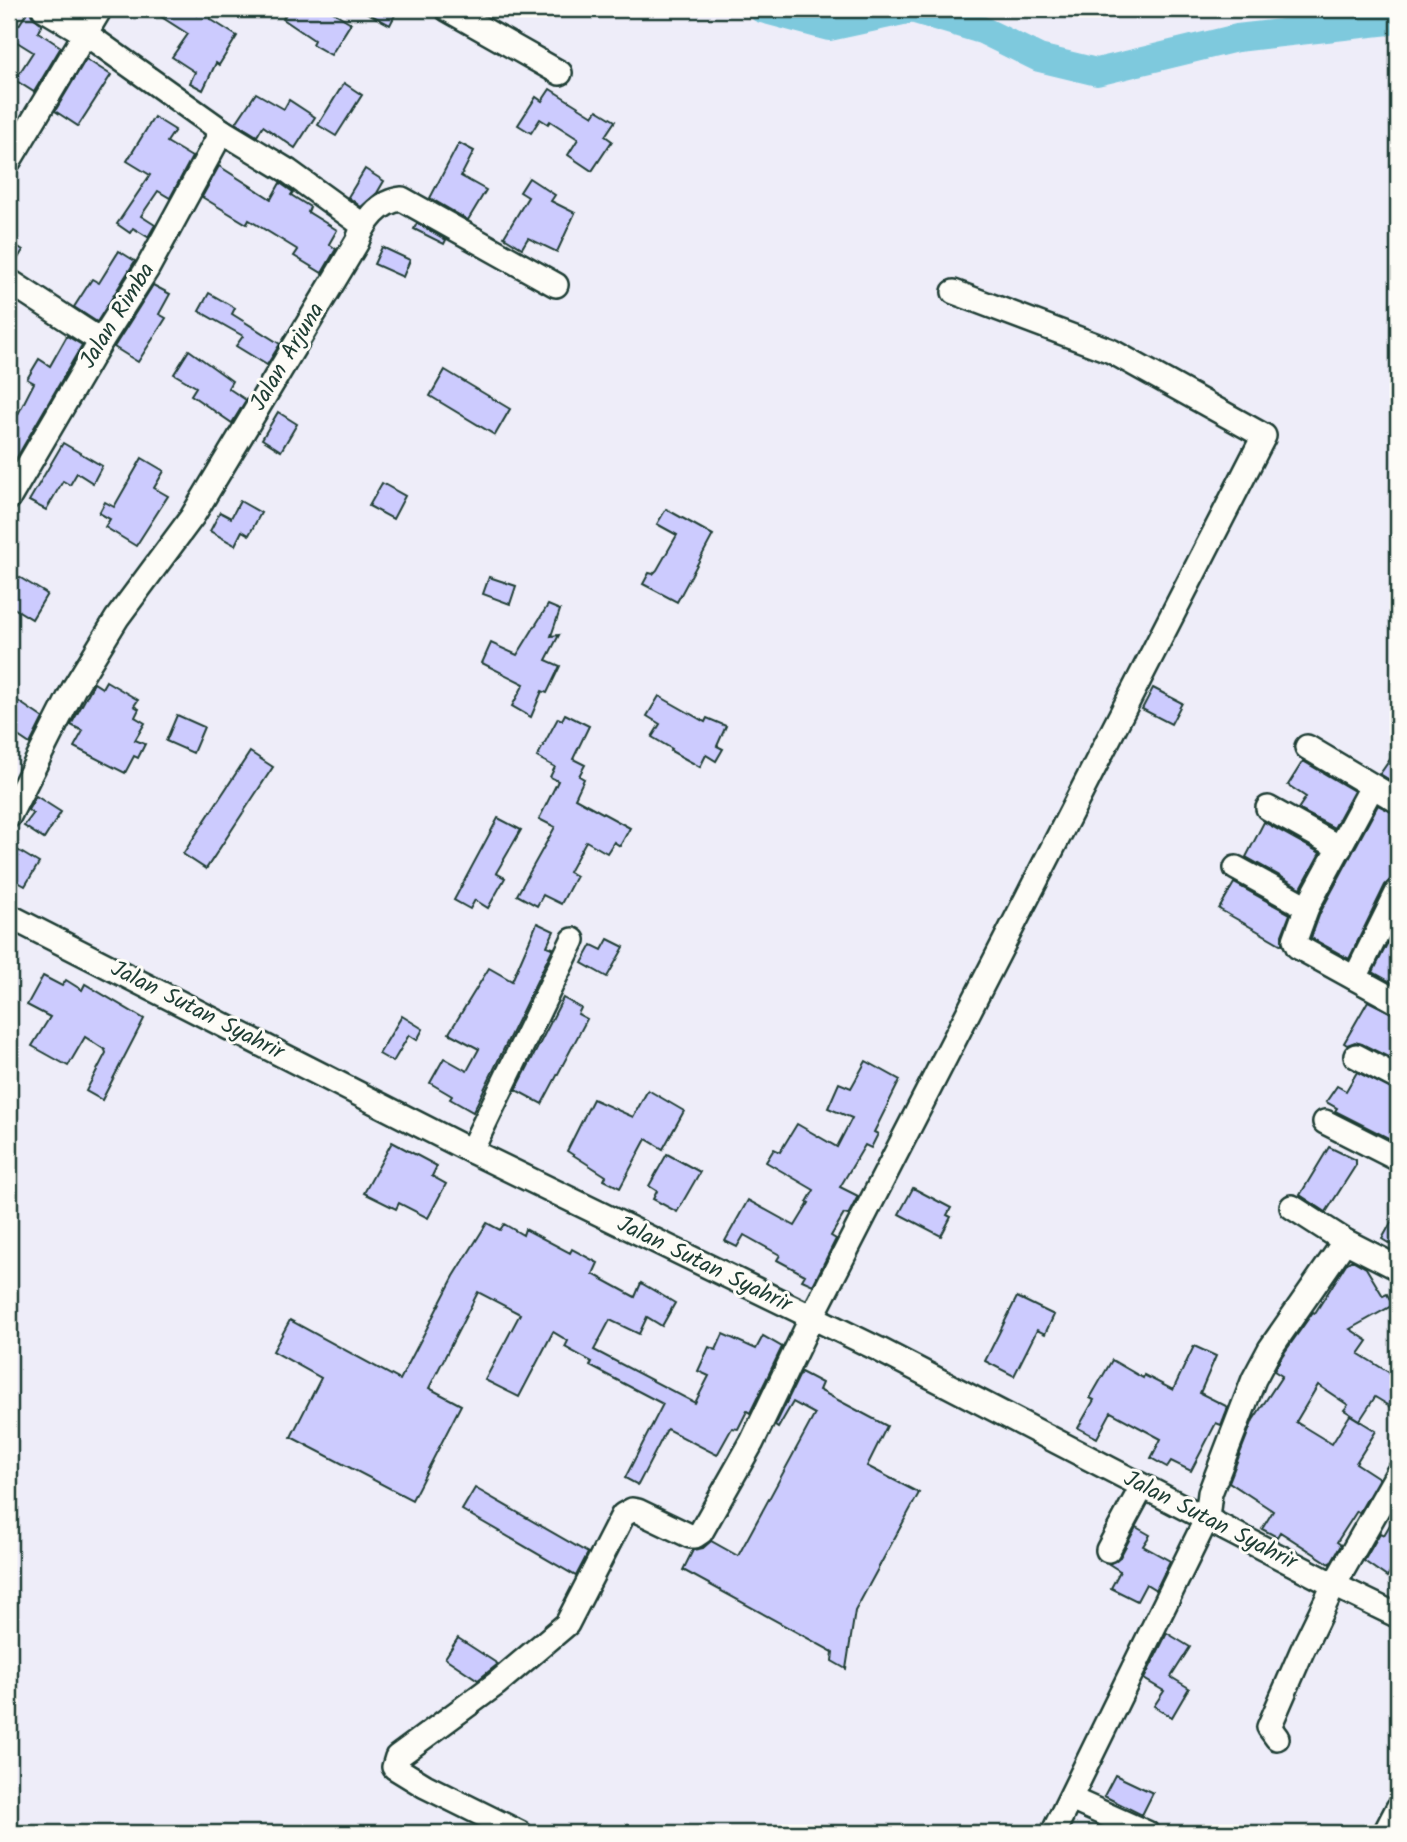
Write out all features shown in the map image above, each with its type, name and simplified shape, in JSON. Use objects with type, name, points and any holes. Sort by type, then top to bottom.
[{"type":"street","points":[[44,9],[86,34],[222,131],[288,171],[364,226]]},
{"type":"street","points":[[9,161],[100,9]]},
{"type":"street","points":[[447,9],[560,73]]},
{"type":"street","name":"Jalan Rimba","points":[[9,498],[101,341],[147,269],[222,131]]},
{"type":"street","name":"Jalan Arjuna","points":[[9,816],[74,688],[117,618],[192,517],[374,212],[392,200],[402,199],[556,285]]},
{"type":"street","points":[[9,281],[101,341]]},
{"type":"street","points":[[520,1833],[425,1786],[394,1767],[397,1757],[496,1684],[567,1624],[628,1512],[638,1511],[690,1536],[699,1535],[752,1442],[812,1317],[1264,436],[1111,351],[954,292]]},
{"type":"street","points":[[1307,747],[1372,788],[1398,800]]},
{"type":"street","points":[[1372,788],[1307,907],[1295,935],[1298,947],[1398,1002]]},
{"type":"street","points":[[1268,808],[1340,848]]},
{"type":"street","points":[[1236,868],[1307,907]]},
{"type":"street","points":[[1355,978],[1398,891]]},
{"type":"street","name":"Jalan Sutan Syahrir","points":[[9,916],[471,1151],[812,1317],[1398,1616]]},
{"type":"street","points":[[471,1151],[573,940]]},
{"type":"street","points":[[1356,1056],[1398,1078]]},
{"type":"street","points":[[1325,1122],[1398,1159]]},
{"type":"street","points":[[1292,1207],[1345,1241],[1398,1268]]},
{"type":"street","points":[[1053,1833],[1207,1518],[1210,1493],[1254,1379],[1270,1349],[1345,1241]]},
{"type":"street","points":[[1277,1738],[1269,1727],[1302,1651],[1334,1585],[1398,1473]]},
{"type":"street","points":[[1108,1550],[1142,1487]]},
{"type":"street","points":[[1071,1800],[1147,1833]]},
{"type":"street","points":[[1385,1833],[1398,1808]]},
{"type":"building","points":[[29,9],[32,16],[42,24],[38,32],[61,47],[34,92],[15,80],[33,52],[9,37],[9,18],[19,25]]},
{"type":"building","points":[[149,9],[188,9],[197,15],[200,9],[215,9],[210,19],[237,36],[219,65],[216,63],[203,90],[190,83],[195,72],[172,57],[188,34]]},
{"type":"building","points":[[289,9],[328,9],[351,23],[331,55],[312,44],[314,40],[283,19]]},
{"type":"building","points":[[360,9],[398,9],[390,25]]},
{"type":"building","points":[[86,59],[111,75],[78,126],[55,111]]},
{"type":"building","points":[[344,83],[362,95],[336,136],[318,125]]},
{"type":"building","points":[[550,89],[593,116],[597,110],[615,121],[605,136],[612,141],[592,171],[568,155],[578,139],[550,121],[548,124],[540,119],[531,133],[518,125],[536,97],[542,101]]},
{"type":"building","points":[[256,93],[284,109],[289,100],[315,117],[295,148],[263,126],[257,136],[236,123]]},
{"type":"building","points":[[154,117],[175,130],[167,142],[192,157],[170,198],[158,191],[141,216],[155,225],[148,237],[133,228],[130,233],[117,224],[150,175],[127,161]]},
{"type":"building","points":[[459,143],[474,151],[461,176],[486,190],[468,220],[430,198]]},
{"type":"building","points":[[219,166],[271,199],[280,183],[293,192],[291,195],[310,207],[308,212],[337,230],[329,244],[336,249],[322,273],[294,256],[298,250],[249,220],[247,224],[202,197]]},
{"type":"building","points":[[365,169],[384,181],[377,193],[361,207],[348,197]]},
{"type":"building","points":[[529,178],[555,195],[551,201],[575,213],[557,252],[528,238],[522,248],[504,237],[528,197],[520,192]]},
{"type":"building","points":[[417,223],[446,240],[444,244],[414,229]]},
{"type":"building","points":[[9,241],[23,250],[12,268],[9,267]]},
{"type":"building","points":[[382,247],[410,260],[403,277],[374,264]]},
{"type":"building","points":[[119,251],[135,261],[97,322],[74,307],[92,279],[99,283]]},
{"type":"building","points":[[153,285],[170,294],[159,314],[166,318],[138,362],[114,347]]},
{"type":"building","points":[[209,293],[235,308],[232,314],[280,344],[267,365],[236,346],[243,336],[199,311]]},
{"type":"building","points":[[67,336],[82,345],[9,471],[9,421],[13,424],[34,383],[27,379],[39,359],[50,366]]},
{"type":"building","points":[[189,350],[232,381],[228,388],[246,400],[232,423],[191,395],[196,387],[174,374]]},
{"type":"building","points":[[445,370],[510,409],[495,435],[430,396]]},
{"type":"building","points":[[278,412],[297,424],[281,451],[262,439]]},
{"type":"building","points":[[63,443],[102,466],[93,483],[77,473],[70,485],[63,481],[46,510],[29,501]]},
{"type":"building","points":[[142,458],[164,471],[154,488],[168,496],[136,546],[105,527],[110,519],[99,513],[105,502],[114,507]]},
{"type":"building","points":[[382,483],[405,496],[393,519],[369,506]]},
{"type":"building","points":[[240,501],[261,513],[249,535],[242,531],[235,545],[210,531],[220,512],[231,518]]},
{"type":"building","points":[[666,509],[713,535],[677,602],[643,584],[649,573],[653,574],[657,570],[677,535],[657,524]]},
{"type":"building","points":[[9,571],[47,594],[32,619],[9,605]]},
{"type":"building","points":[[489,577],[516,586],[510,604],[483,594]]},
{"type":"building","points":[[548,605],[560,610],[551,636],[559,635],[546,660],[560,666],[547,693],[542,691],[531,717],[512,706],[524,684],[482,663],[491,643],[517,655]]},
{"type":"building","points":[[106,681],[138,700],[134,706],[139,709],[135,717],[145,723],[135,740],[145,744],[138,758],[134,756],[125,773],[74,747],[83,731],[71,725],[94,683],[102,688]]},
{"type":"building","points":[[1153,688],[1182,703],[1171,724],[1142,709]]},
{"type":"building","points":[[9,695],[43,718],[30,744],[9,730]]},
{"type":"building","points":[[659,696],[705,722],[707,718],[726,726],[717,746],[723,749],[716,761],[706,755],[700,767],[652,737],[660,724],[647,716]]},
{"type":"building","points":[[565,714],[589,726],[573,759],[585,765],[579,776],[584,779],[575,798],[630,828],[620,846],[614,842],[607,853],[586,841],[569,872],[576,876],[561,904],[543,895],[537,906],[517,895],[555,827],[539,819],[558,781],[550,777],[555,767],[537,757],[558,718],[562,720]]},
{"type":"building","points":[[177,715],[204,727],[193,753],[166,741]]},
{"type":"building","points":[[1398,748],[1398,785],[1380,774]]},
{"type":"building","points":[[250,752],[273,767],[206,869],[183,854]]},
{"type":"building","points":[[1303,761],[1354,791],[1334,828],[1298,809],[1306,797],[1288,785]]},
{"type":"building","points":[[36,796],[61,812],[44,839],[24,826],[33,814],[28,810]]},
{"type":"building","points":[[1378,805],[1398,815],[1398,877],[1385,885],[1349,959],[1311,938],[1320,913]]},
{"type":"building","points":[[498,818],[521,830],[496,873],[505,878],[488,908],[475,900],[470,909],[454,900]]},
{"type":"building","points":[[1264,822],[1320,853],[1301,888],[1246,857]]},
{"type":"building","points":[[9,845],[39,863],[25,886],[9,877]]},
{"type":"building","points":[[1234,883],[1290,914],[1282,935],[1282,945],[1219,909]]},
{"type":"building","points":[[1398,922],[1398,986],[1373,972]]},
{"type":"building","points":[[537,923],[554,931],[547,946],[553,948],[473,1112],[430,1083],[444,1058],[467,1071],[479,1049],[449,1033],[489,968],[512,981]]},
{"type":"building","points":[[608,939],[624,947],[607,977],[582,963],[592,945],[602,950]]},
{"type":"building","points":[[43,976],[62,986],[66,980],[82,990],[85,984],[144,1019],[102,1100],[86,1091],[106,1053],[105,1050],[85,1037],[68,1066],[32,1046],[50,1017],[27,1005]]},
{"type":"building","points":[[563,998],[581,1008],[578,1014],[587,1019],[542,1104],[516,1090]]},
{"type":"building","points":[[1368,1001],[1398,1016],[1398,1062],[1362,1044],[1344,1043]]},
{"type":"building","points":[[402,1016],[423,1029],[417,1040],[409,1035],[393,1062],[379,1054]]},
{"type":"building","points":[[866,1061],[900,1080],[874,1132],[878,1134],[871,1148],[865,1145],[840,1187],[858,1196],[848,1215],[844,1214],[831,1236],[836,1239],[813,1285],[802,1280],[805,1275],[777,1260],[780,1255],[744,1235],[737,1247],[725,1241],[748,1200],[795,1226],[814,1190],[766,1162],[774,1149],[780,1152],[797,1124],[837,1147],[852,1118],[828,1108],[839,1083],[851,1088]]},
{"type":"building","points":[[1357,1072],[1398,1092],[1398,1143],[1335,1111],[1337,1108],[1326,1102],[1337,1086],[1346,1091]]},
{"type":"building","points":[[648,1090],[684,1111],[663,1149],[646,1139],[620,1188],[604,1180],[606,1176],[567,1151],[593,1099],[633,1117]]},
{"type":"building","points":[[392,1142],[437,1166],[432,1176],[446,1184],[428,1218],[399,1203],[396,1209],[364,1193]]},
{"type":"building","points":[[1329,1147],[1356,1160],[1356,1165],[1326,1212],[1300,1195]]},
{"type":"building","points":[[667,1154],[700,1172],[677,1212],[653,1199],[657,1191],[649,1186]]},
{"type":"building","points":[[913,1188],[951,1208],[947,1215],[951,1217],[941,1236],[899,1214]]},
{"type":"building","points":[[1398,1210],[1398,1249],[1382,1239]]},
{"type":"building","points":[[487,1223],[500,1230],[504,1224],[523,1235],[525,1229],[570,1253],[572,1249],[598,1263],[593,1274],[635,1297],[641,1283],[675,1303],[662,1326],[647,1317],[639,1334],[610,1320],[594,1350],[695,1403],[709,1376],[698,1371],[709,1347],[716,1350],[723,1334],[756,1349],[763,1336],[782,1347],[750,1413],[747,1411],[738,1429],[732,1428],[717,1455],[667,1429],[638,1485],[625,1478],[663,1404],[590,1366],[592,1362],[565,1347],[568,1341],[553,1332],[519,1397],[485,1380],[520,1314],[478,1292],[429,1388],[461,1405],[412,1500],[291,1437],[321,1378],[273,1351],[290,1320],[400,1380],[454,1276]]},
{"type":"building","points":[[1352,1260],[1366,1268],[1383,1296],[1387,1294],[1393,1305],[1350,1329],[1368,1341],[1359,1354],[1398,1378],[1398,1411],[1375,1397],[1360,1420],[1344,1410],[1348,1405],[1318,1385],[1296,1422],[1332,1444],[1350,1415],[1376,1431],[1356,1463],[1379,1478],[1359,1513],[1357,1511],[1337,1542],[1341,1545],[1330,1564],[1280,1532],[1277,1537],[1262,1529],[1273,1511],[1229,1482],[1253,1420],[1282,1376],[1274,1371],[1282,1356],[1313,1312],[1315,1313],[1346,1264]]},
{"type":"building","points":[[1017,1297],[1054,1315],[1045,1334],[1037,1330],[1014,1376],[985,1361]]},
{"type":"building","points":[[1194,1346],[1216,1356],[1200,1393],[1228,1407],[1221,1425],[1216,1423],[1191,1471],[1171,1461],[1167,1467],[1151,1458],[1161,1439],[1111,1412],[1097,1438],[1078,1428],[1094,1400],[1090,1398],[1112,1360],[1143,1378],[1144,1375],[1173,1390]]},
{"type":"building","points":[[801,1372],[822,1383],[819,1390],[887,1426],[867,1466],[919,1493],[855,1611],[846,1669],[832,1661],[833,1652],[683,1570],[693,1550],[703,1548],[711,1541],[738,1556],[815,1414],[793,1402],[778,1428],[775,1426]]},
{"type":"building","points":[[475,1488],[588,1553],[576,1576],[462,1510]]},
{"type":"building","points":[[1398,1511],[1398,1577],[1390,1572],[1387,1577],[1364,1561],[1380,1533],[1384,1535]]},
{"type":"building","points":[[1136,1527],[1150,1535],[1143,1546],[1170,1561],[1156,1590],[1146,1584],[1137,1601],[1111,1588],[1120,1571],[1109,1564],[1120,1557]]},
{"type":"building","points":[[1167,1633],[1190,1647],[1171,1677],[1189,1688],[1172,1717],[1154,1706],[1164,1691],[1144,1679]]},
{"type":"building","points":[[458,1638],[498,1664],[478,1680],[445,1658]]},
{"type":"building","points":[[1115,1775],[1153,1793],[1142,1815],[1104,1796]]},
{"type":"waterway","points":[[762,9],[829,27],[912,9],[982,30],[1039,58],[1097,72],[1237,38],[1398,20]]}]
